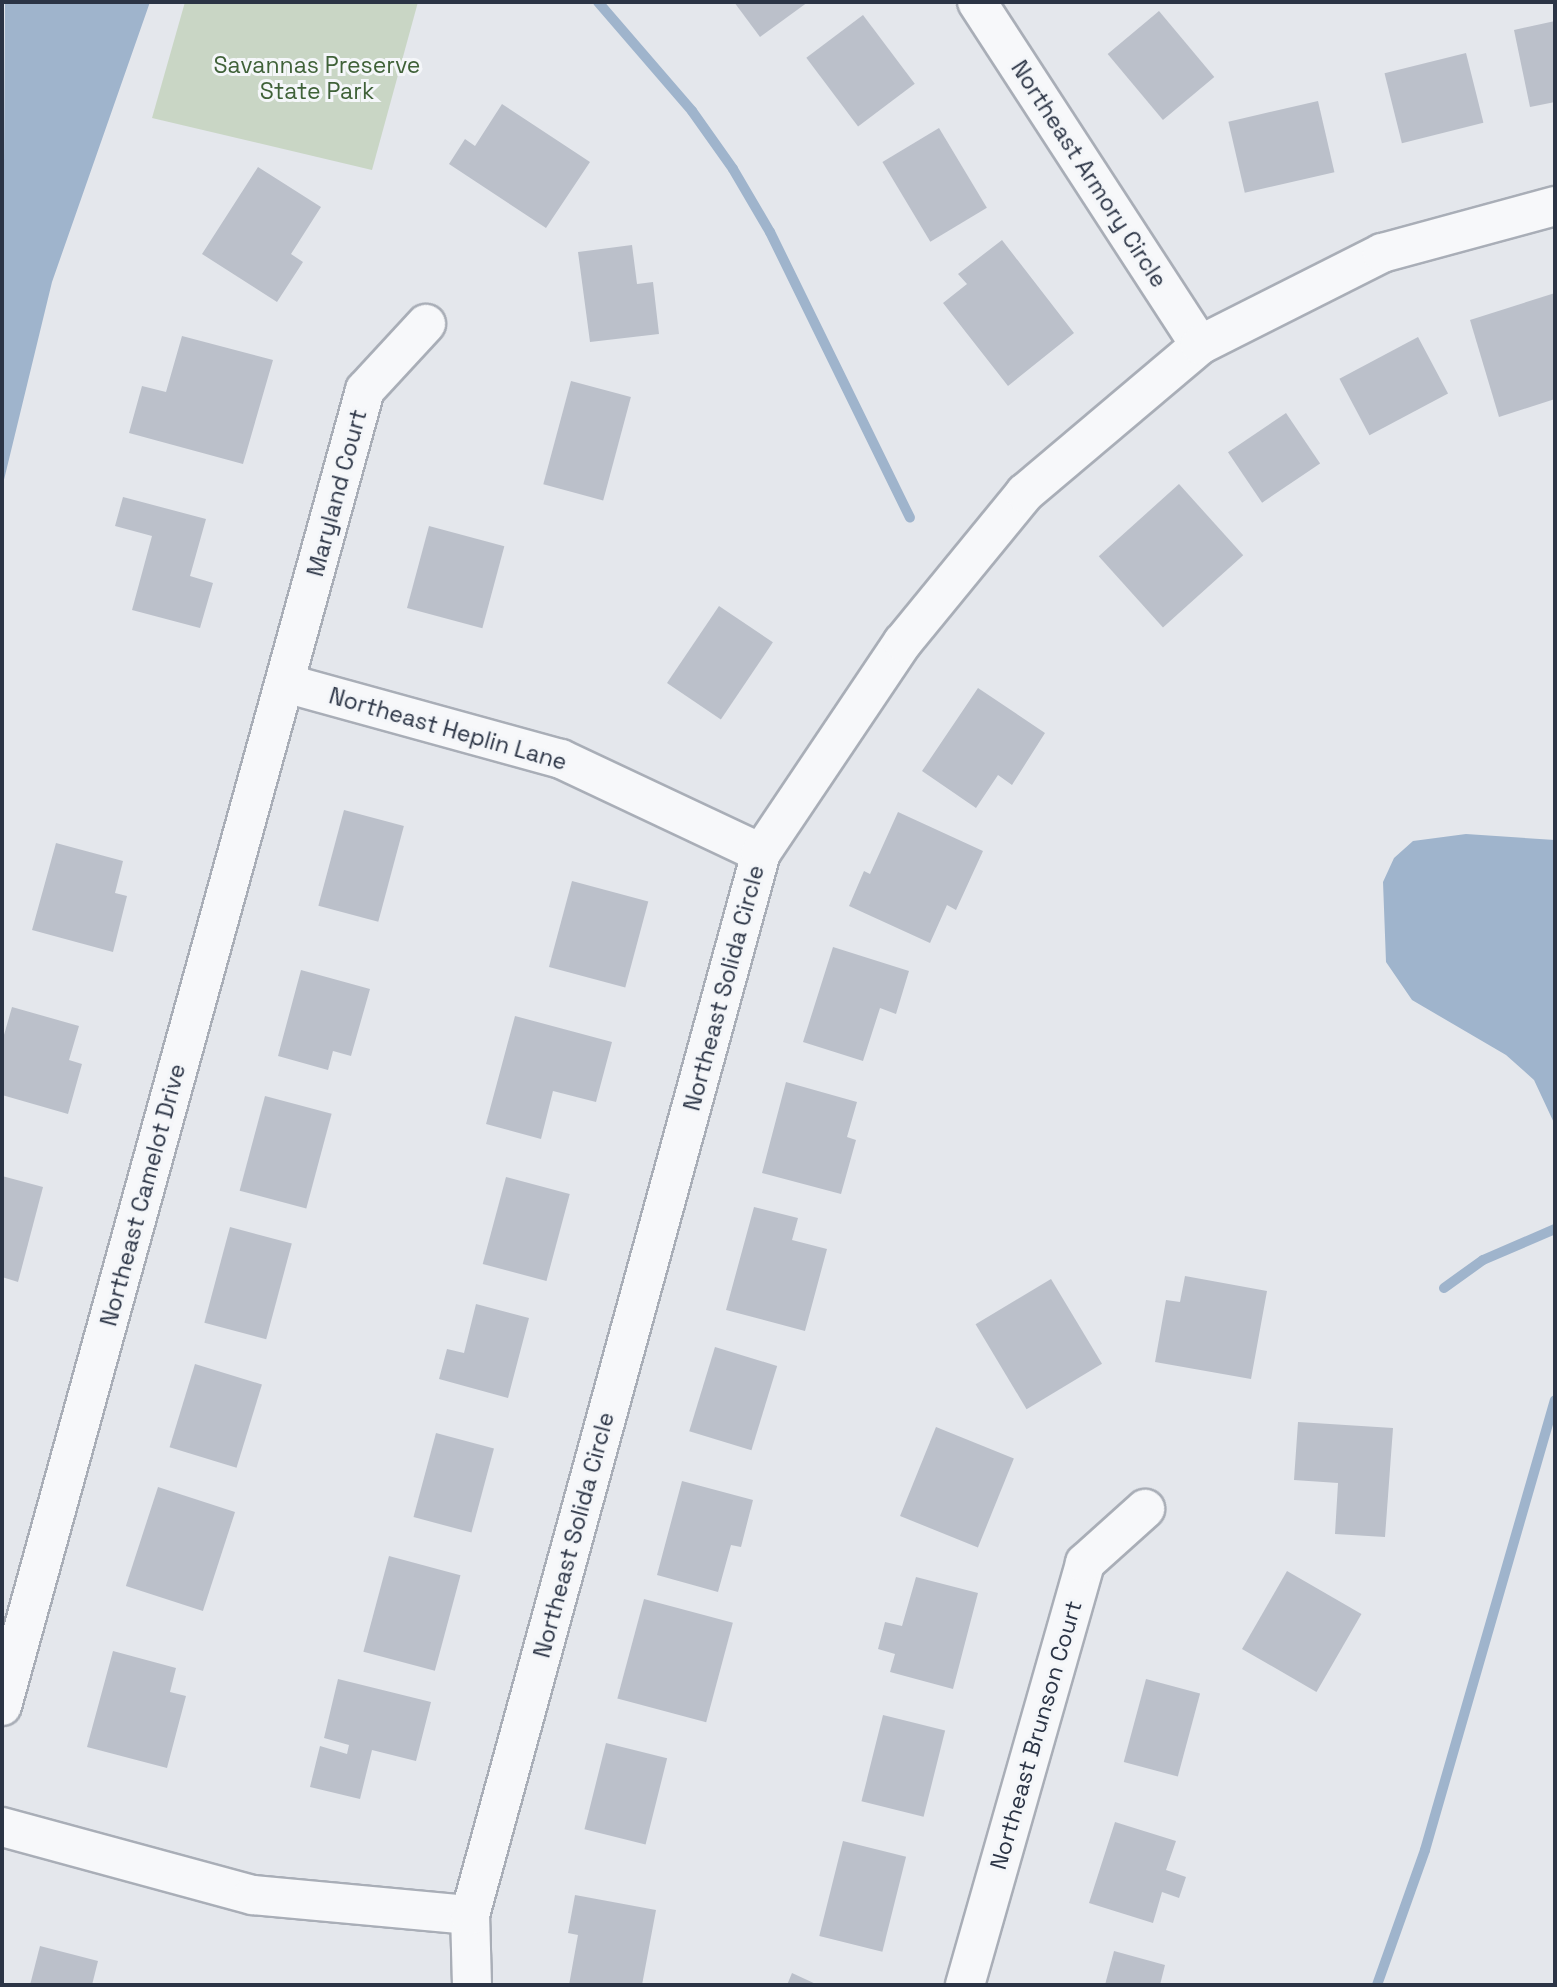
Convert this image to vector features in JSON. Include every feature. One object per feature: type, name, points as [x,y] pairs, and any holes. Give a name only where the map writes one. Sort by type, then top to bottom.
[{"type":"street","name":"Northeast Armory Circle","points":[[977,2],[1200,345]]},
{"type":"street","name":"Northeast Solida Circle","points":[[472,1985],[470,1916],[761,853],[903,642],[1025,493],[1200,345],[1382,253],[1555,206]]},
{"type":"street","name":"Maryland Court","points":[[285,683],[365,390],[426,324]]},
{"type":"street","name":"Northeast Heplin Lane","points":[[285,683],[561,758],[761,853]]},
{"type":"street","name":"Northeast Camelot Drive","points":[[2,1706],[285,683]]},
{"type":"street","name":"Northeast Brunson Court","points":[[965,1985],[1085,1563],[1146,1509]]},
{"type":"street","points":[[2,1828],[253,1895],[470,1916]]},
{"type":"green space","name":"Savannas Preserve State Park","points":[[185,2],[418,2],[372,170],[152,118]]},
{"type":"water","points":[[5,2],[150,2],[52,282],[2,488]]},
{"type":"water","points":[[1466,834],[1555,840],[1555,1125],[1534,1080],[1506,1055],[1412,1000],[1386,962],[1383,882],[1394,858],[1413,841]]},
{"type":"building","points":[[734,2],[808,2],[760,37]]},
{"type":"building","points":[[1159,11],[1214,77],[1163,120],[1108,54]]},
{"type":"building","points":[[863,15],[915,84],[858,126],[806,58]]},
{"type":"building","points":[[1555,21],[1555,102],[1530,107],[1514,30]]},
{"type":"building","points":[[1466,53],[1483,123],[1402,143],[1384,73]]},
{"type":"building","points":[[1318,101],[1334,172],[1245,193],[1228,122]]},
{"type":"building","points":[[502,104],[590,162],[546,228],[449,164],[465,139],[475,146]]},
{"type":"building","points":[[939,128],[987,208],[930,242],[882,162]]},
{"type":"building","points":[[258,167],[321,207],[291,254],[303,262],[277,302],[202,254]]},
{"type":"building","points":[[1002,240],[1074,333],[1008,386],[943,303],[967,284],[958,274]]},
{"type":"building","points":[[632,245],[637,284],[653,282],[659,334],[590,342],[578,252]]},
{"type":"building","points":[[1555,293],[1555,399],[1499,417],[1470,320]]},
{"type":"building","points":[[182,336],[273,360],[243,464],[129,433],[142,386],[166,392]]},
{"type":"building","points":[[1418,337],[1448,394],[1369,435],[1339,379]]},
{"type":"building","points":[[571,381],[631,397],[603,500],[543,484]]},
{"type":"building","points":[[1286,413],[1320,464],[1262,503],[1228,452]]},
{"type":"building","points":[[1179,484],[1243,555],[1163,628],[1099,556]]},
{"type":"building","points":[[123,497],[206,519],[190,576],[213,583],[200,628],[132,610],[152,536],[115,526]]},
{"type":"building","points":[[429,526],[504,546],[482,628],[407,608]]},
{"type":"building","points":[[719,606],[773,642],[721,719],[667,683]]},
{"type":"building","points":[[978,688],[1045,733],[1012,785],[998,775],[976,808],[922,771]]},
{"type":"building","points":[[344,810],[404,826],[378,922],[318,906]]},
{"type":"building","points":[[898,812],[983,851],[956,910],[947,905],[930,943],[849,906],[864,871],[870,874]]},
{"type":"building","points":[[56,843],[123,861],[115,893],[127,896],[113,952],[32,930]]},
{"type":"building","points":[[572,881],[648,901],[625,987],[549,967]]},
{"type":"building","points":[[833,947],[909,971],[896,1014],[880,1008],[863,1061],[803,1042]]},
{"type":"building","points":[[301,970],[370,989],[351,1056],[333,1051],[328,1070],[278,1056]]},
{"type":"building","points":[[12,1007],[79,1026],[69,1060],[82,1064],[68,1114],[2,1095],[2,1042]]},
{"type":"building","points":[[515,1016],[612,1042],[596,1102],[553,1091],[541,1139],[486,1124]]},
{"type":"building","points":[[786,1082],[857,1102],[847,1137],[856,1140],[841,1194],[762,1173]]},
{"type":"building","points":[[265,1096],[332,1114],[306,1209],[240,1191]]},
{"type":"building","points":[[2,1176],[43,1187],[18,1282],[2,1277]]},
{"type":"building","points":[[506,1177],[570,1194],[546,1281],[483,1264]]},
{"type":"building","points":[[754,1207],[798,1218],[792,1240],[827,1249],[805,1331],[726,1310]]},
{"type":"building","points":[[230,1227],[292,1244],[266,1339],[204,1323]]},
{"type":"building","points":[[1185,1276],[1267,1291],[1251,1379],[1155,1362],[1166,1300],[1180,1302]]},
{"type":"building","points":[[1051,1279],[1102,1364],[1027,1409],[976,1324]]},
{"type":"building","points":[[476,1304],[529,1318],[508,1398],[439,1379],[447,1349],[464,1353]]},
{"type":"building","points":[[715,1347],[777,1366],[751,1450],[689,1431]]},
{"type":"building","points":[[195,1364],[262,1384],[237,1468],[170,1447]]},
{"type":"building","points":[[1298,1422],[1393,1428],[1385,1537],[1335,1534],[1338,1483],[1294,1480]]},
{"type":"building","points":[[936,1427],[1014,1458],[978,1547],[900,1516]]},
{"type":"building","points":[[436,1433],[494,1449],[471,1533],[413,1517]]},
{"type":"building","points":[[682,1481],[753,1500],[741,1547],[731,1545],[718,1592],[657,1575]]},
{"type":"building","points":[[158,1487],[235,1512],[203,1611],[126,1586]]},
{"type":"building","points":[[389,1556],[460,1575],[435,1671],[363,1652]]},
{"type":"building","points":[[1287,1571],[1361,1614],[1316,1692],[1242,1649]]},
{"type":"building","points":[[916,1577],[978,1593],[953,1689],[890,1672],[895,1654],[878,1649],[885,1622],[902,1626]]},
{"type":"building","points":[[644,1599],[733,1623],[706,1722],[617,1698]]},
{"type":"building","points":[[113,1651],[176,1668],[170,1692],[186,1696],[167,1768],[87,1747]]},
{"type":"building","points":[[338,1679],[431,1702],[416,1761],[372,1750],[360,1799],[310,1787],[320,1746],[347,1754],[349,1745],[324,1738]]},
{"type":"building","points":[[1146,1679],[1200,1693],[1178,1777],[1124,1762]]},
{"type":"building","points":[[883,1715],[945,1730],[924,1817],[861,1801]]},
{"type":"building","points":[[606,1743],[667,1758],[646,1845],[584,1829]]},
{"type":"building","points":[[1115,1822],[1176,1841],[1166,1870],[1186,1877],[1179,1898],[1162,1892],[1153,1923],[1089,1903]]},
{"type":"building","points":[[843,1841],[906,1857],[882,1952],[819,1936]]},
{"type":"building","points":[[575,1895],[656,1910],[642,1985],[569,1985],[578,1935],[568,1933]]},
{"type":"building","points":[[40,1946],[98,1961],[92,1985],[30,1985]]},
{"type":"building","points":[[1114,1951],[1165,1965],[1160,1985],[1105,1985]]},
{"type":"building","points":[[792,1973],[818,1985],[787,1985]]},
{"type":"waterway","points":[[598,2],[692,111],[733,169],[770,232],[910,518]]},
{"type":"waterway","points":[[1444,1288],[1483,1260],[1555,1229]]},
{"type":"waterway","points":[[1377,1985],[1425,1850],[1555,1400]]}]
